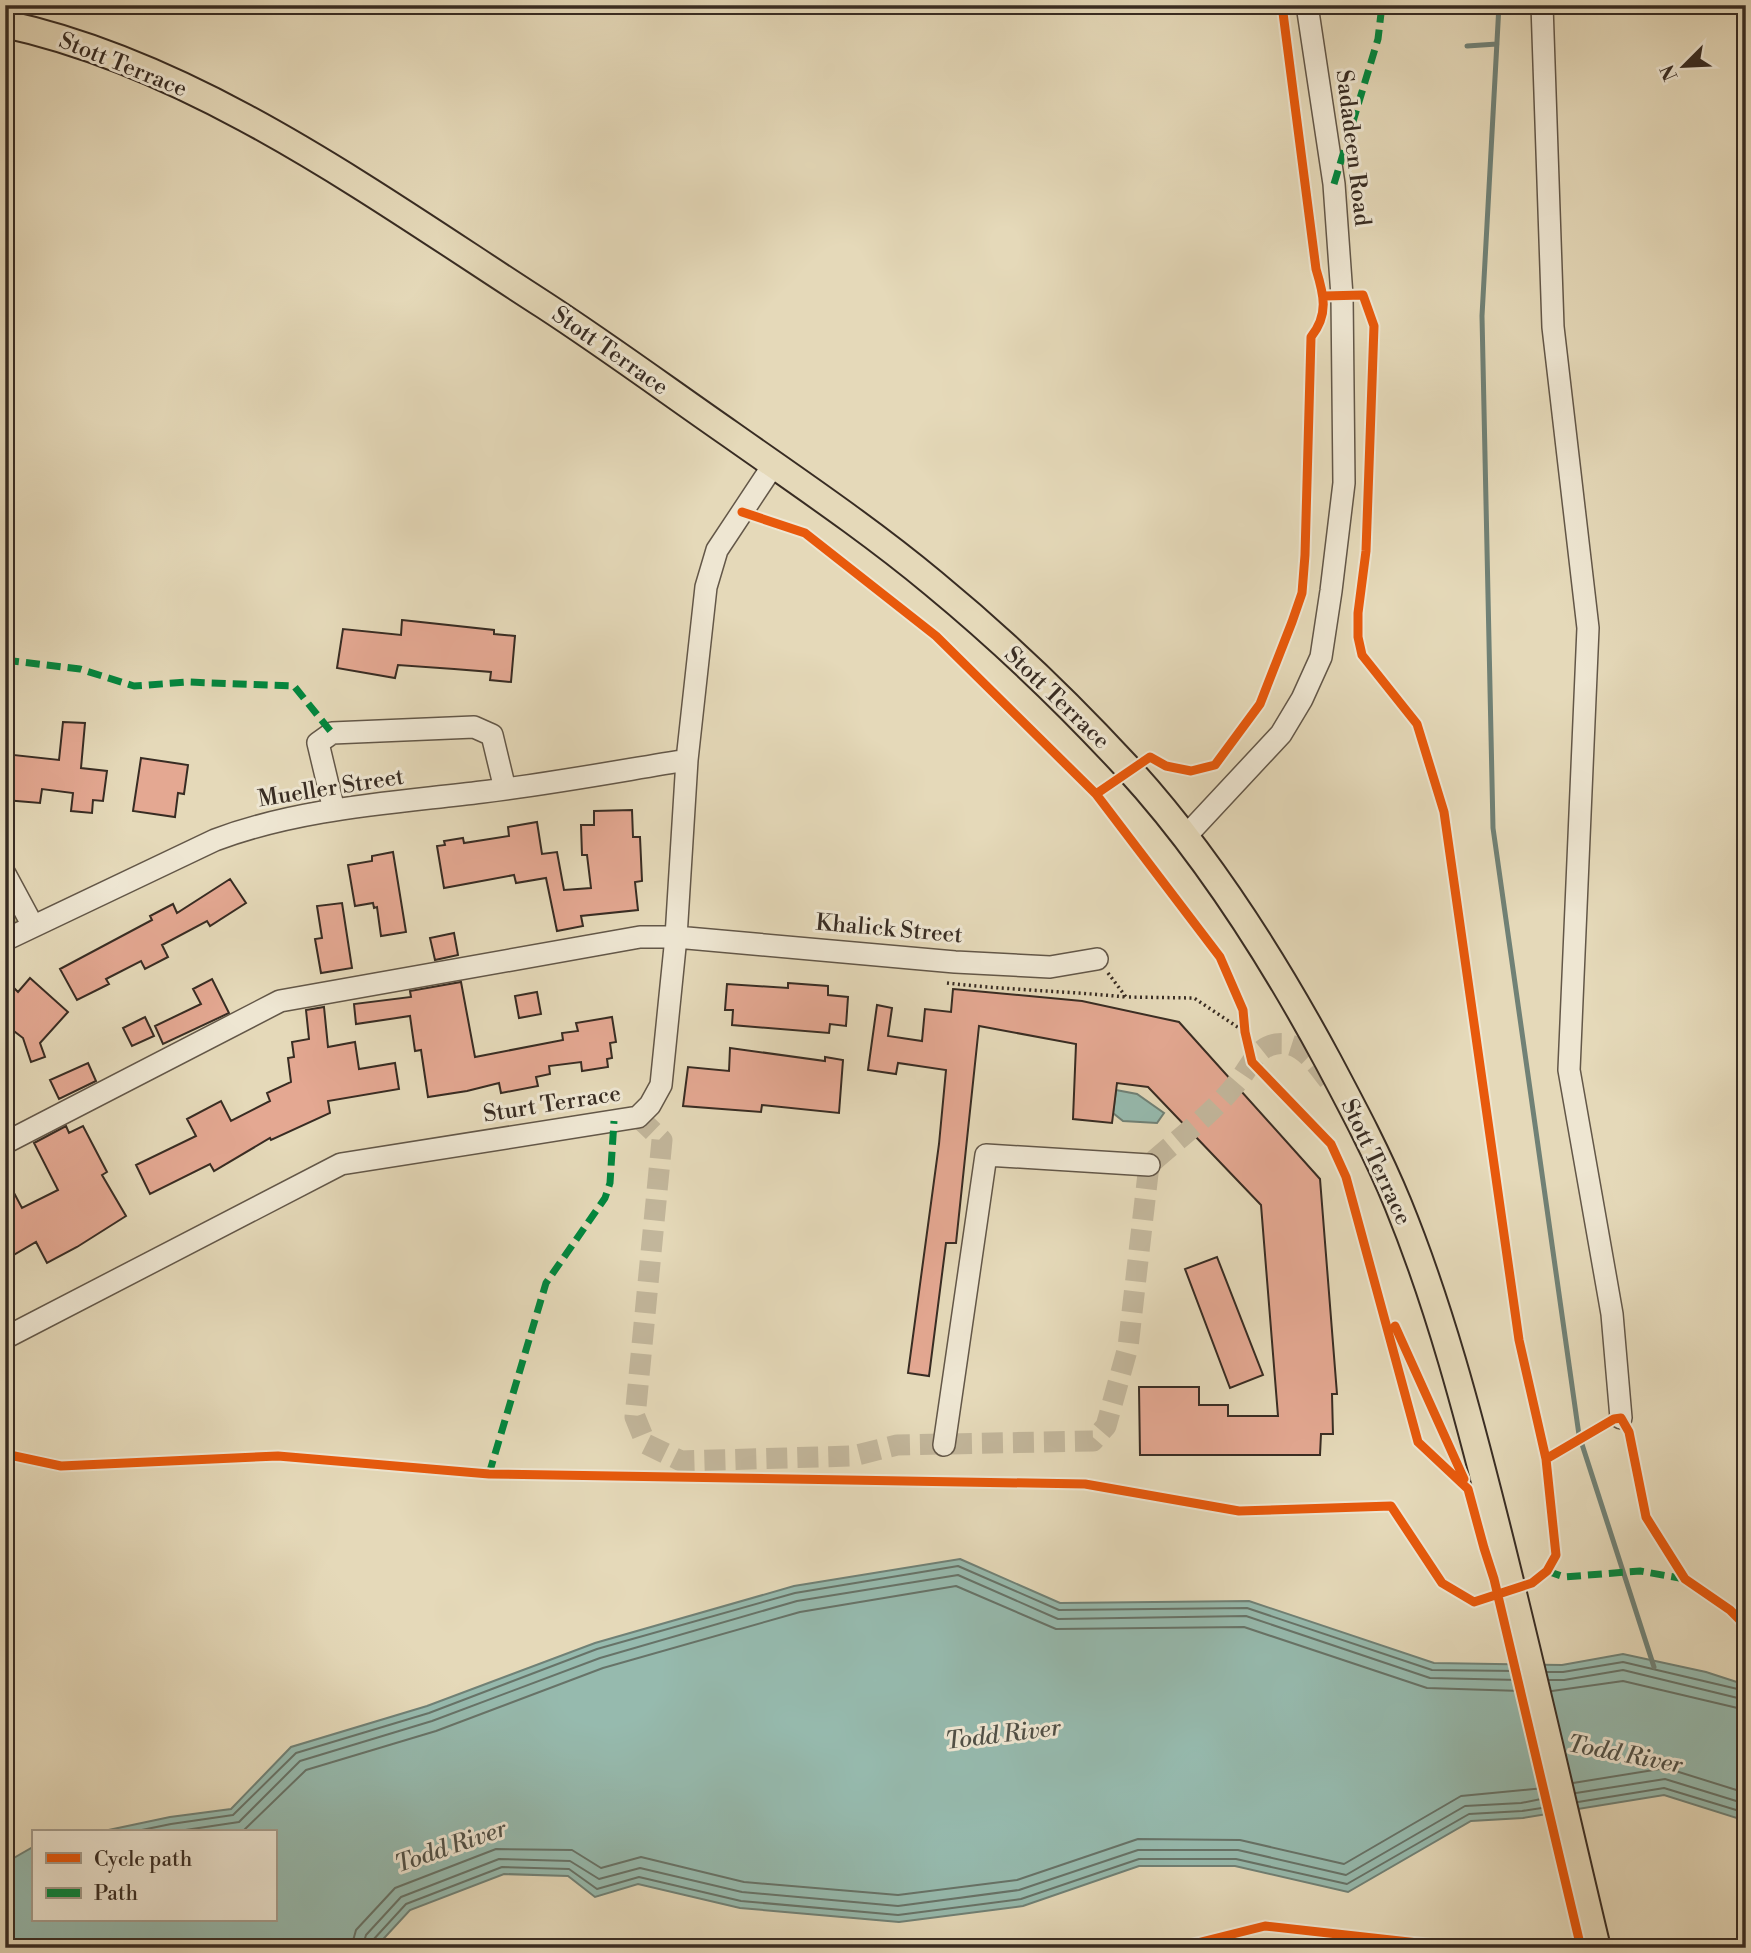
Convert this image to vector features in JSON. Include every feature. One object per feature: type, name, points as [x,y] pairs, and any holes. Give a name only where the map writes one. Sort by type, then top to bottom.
[{"type":"main road","name":"Stott Terrace","points":[[5,24],[37,31],[130,63],[262,128],[337,172],[581,329],[774,464],[934,584],[1069,706],[1130,770],[1185,836],[1290,990],[1356,1114],[1397,1203],[1421,1265],[1462,1391],[1510,1577],[1597,1948]]},
{"type":"street","name":"Sadadeen Road","points":[[1185,836],[1281,734],[1321,657],[1331,591],[1344,483],[1341,287],[1334,184],[1307,5]]},
{"type":"street","points":[[1542,5],[1553,327],[1588,628],[1569,1070],[1612,1314],[1621,1418]]},
{"type":"street","name":"Sturt Terrace","points":[[5,1338],[341,1164],[638,1117],[650,1105],[661,1084],[676,937],[687,761],[706,587],[717,550],[774,464]]},
{"type":"street","points":[[334,810],[318,743],[332,733],[474,727],[492,735],[505,789]]},
{"type":"street","name":"Mueller Street","points":[[5,940],[215,840],[243,830],[334,810],[505,789],[687,761]]},
{"type":"street","points":[[5,874],[33,926]]},
{"type":"street","name":"Khalick Street","points":[[5,1143],[280,1000],[639,937],[676,937],[955,962],[1050,967],[1097,958]]},
{"type":"street","points":[[944,1445],[986,1155],[1149,1165]]},
{"type":"path","points":[[1097,958],[1126,996],[1194,998],[1246,1037]]},
{"type":"path","points":[[1244,1021],[1246,1037]]},
{"type":"path","points":[[1203,1940],[1228,1934]]},
{"type":"path","points":[[1216,1937],[1218,1948]]},
{"type":"shaded area","points":[[5,874],[33,926],[5,940]]},
{"type":"water","points":[[1116,1090],[1137,1094],[1164,1113],[1157,1123],[1123,1121],[1113,1113]]},
{"type":"water","name":"Todd River","points":[[960,1559],[1060,1603],[1249,1601],[1434,1663],[1562,1665],[1623,1654],[1706,1672],[1746,1685],[1746,1821],[1664,1795],[1523,1818],[1471,1821],[1348,1892],[1235,1866],[1139,1866],[1023,1906],[899,1922],[740,1908],[638,1884],[595,1897],[568,1876],[504,1874],[410,1910],[375,1948],[5,1948],[5,1863],[32,1848],[32,1922],[276,1922],[276,1830],[108,1830],[170,1817],[231,1809],[291,1747],[427,1706],[595,1643],[794,1586]]},
{"type":"building","points":[[402,620],[494,630],[494,634],[515,636],[511,682],[490,680],[491,672],[454,669],[398,665],[395,678],[337,668],[343,629],[401,635]]},
{"type":"building","points":[[63,722],[85,723],[81,768],[107,771],[103,801],[93,800],[92,813],[71,811],[73,793],[42,789],[40,803],[5,800],[5,754],[59,760]]},
{"type":"building","points":[[141,758],[188,765],[184,794],[178,793],[175,817],[133,811]]},
{"type":"building","points":[[632,810],[633,837],[640,837],[642,881],[635,882],[638,910],[581,916],[583,926],[557,931],[546,878],[516,883],[514,875],[444,888],[437,846],[445,845],[444,841],[463,838],[464,843],[509,836],[508,827],[537,822],[542,854],[557,852],[564,890],[591,888],[587,855],[582,855],[581,825],[594,825],[594,811]]},
{"type":"building","points":[[393,852],[406,932],[381,936],[377,907],[374,908],[373,903],[355,906],[348,865],[372,861],[372,856]]},
{"type":"building","points":[[230,879],[246,903],[210,926],[207,921],[162,945],[168,957],[145,969],[141,961],[106,979],[109,984],[77,1000],[60,969],[152,920],[150,916],[173,904],[177,913]]},
{"type":"building","points":[[342,903],[352,968],[321,973],[315,939],[322,938],[317,906]]},
{"type":"building","points":[[454,933],[458,955],[435,960],[430,938]]},
{"type":"building","points":[[30,978],[68,1012],[40,1043],[45,1057],[31,1062],[23,1038],[10,1028],[5,1018],[5,994],[12,986],[18,992]]},
{"type":"building","points":[[212,979],[229,1013],[163,1044],[155,1026],[201,1004],[193,989]]},
{"type":"building","points":[[461,982],[475,1057],[563,1040],[562,1033],[578,1031],[576,1023],[612,1017],[616,1042],[610,1043],[612,1058],[607,1059],[608,1067],[582,1071],[581,1062],[549,1066],[550,1074],[536,1077],[538,1086],[501,1093],[499,1083],[428,1097],[421,1050],[415,1051],[410,1016],[356,1024],[354,1004],[411,997],[410,991]]},
{"type":"building","points":[[788,983],[828,986],[828,995],[848,997],[846,1026],[830,1024],[829,1033],[732,1025],[733,1010],[725,1010],[727,984],[788,988]]},
{"type":"building","points":[[953,989],[1082,1001],[1179,1022],[1320,1179],[1337,1394],[1332,1394],[1333,1434],[1321,1434],[1320,1455],[1140,1455],[1139,1387],[1199,1387],[1199,1405],[1228,1405],[1228,1416],[1278,1416],[1261,1205],[1148,1087],[1117,1083],[1112,1123],[1073,1119],[1076,1044],[979,1026],[956,1243],[946,1243],[929,1376],[908,1373],[939,1144],[946,1070],[898,1063],[896,1074],[868,1070],[877,1005],[892,1008],[888,1036],[922,1041],[925,1009],[951,1012]]},
{"type":"building","points":[[537,992],[541,1014],[519,1018],[515,996]]},
{"type":"building","points":[[324,1007],[328,1047],[355,1042],[359,1069],[395,1063],[399,1089],[328,1101],[330,1113],[271,1140],[270,1138],[214,1171],[210,1164],[150,1194],[136,1165],[196,1136],[187,1119],[221,1101],[231,1121],[270,1101],[267,1093],[291,1082],[288,1058],[294,1057],[292,1042],[309,1039],[306,1010]]},
{"type":"building","points":[[145,1017],[154,1036],[132,1046],[123,1028]]},
{"type":"building","points":[[730,1048],[825,1061],[825,1057],[843,1060],[839,1113],[762,1105],[761,1112],[683,1106],[688,1067],[729,1071]]},
{"type":"building","points":[[88,1063],[96,1081],[59,1099],[50,1080]]},
{"type":"building","points":[[66,1126],[69,1133],[83,1126],[107,1172],[102,1175],[126,1216],[47,1263],[36,1242],[5,1260],[5,1176],[22,1208],[58,1190],[34,1143]]},
{"type":"building","points":[[1217,1257],[1263,1375],[1230,1388],[1185,1269]]},
{"type":"waterway","points":[[1499,5],[1482,316],[1493,828],[1579,1435],[1654,1667]]},
{"type":"waterway","points":[[1467,46],[1497,44]]},
{"type":"tunnel","points":[[638,1117],[662,1140],[635,1417],[646,1444],[681,1461],[853,1456],[897,1445],[1093,1441],[1106,1426],[1128,1347],[1149,1165],[1216,1106],[1258,1054],[1269,1046],[1285,1044],[1301,1050],[1314,1061],[1330,1082]]},
{"type":"marked path","points":[[1334,184],[1378,39],[1382,5]]},
{"type":"marked path","points":[[5,660],[80,669],[134,686],[188,682],[294,686],[332,733]]},
{"type":"marked path","points":[[489,1474],[546,1283],[605,1198],[610,1183],[614,1121]]},
{"type":"marked path","points":[[1547,1571],[1564,1577],[1640,1571],[1685,1579]]},
{"type":"cycle path","points":[[1096,794],[1150,757],[1166,766],[1191,771],[1215,765],[1260,704],[1302,593],[1311,337],[1317,329],[1323,304],[1316,269],[1282,5]]},
{"type":"cycle path","points":[[1324,296],[1363,295],[1374,326],[1366,551],[1358,613],[1358,637],[1362,655],[1417,724],[1444,812],[1519,1340],[1546,1459]]},
{"type":"cycle path","points":[[742,512],[805,533],[936,636],[1096,794],[1220,957],[1243,1010],[1252,1062],[1331,1144],[1346,1177],[1418,1442],[1468,1489],[1494,1579],[1581,1948]]},
{"type":"cycle path","points":[[1395,1326],[1464,1479]]},
{"type":"cycle path","points":[[5,1454],[61,1466],[278,1456],[489,1474],[1085,1484],[1239,1511],[1391,1506],[1442,1583],[1474,1602],[1532,1583],[1547,1571],[1556,1555],[1546,1459],[1614,1419],[1621,1418],[1629,1432],[1646,1517],[1685,1579],[1730,1610],[1746,1626]]},
{"type":"cycle path","points":[[1177,1948],[1265,1926],[1463,1948]]}]
